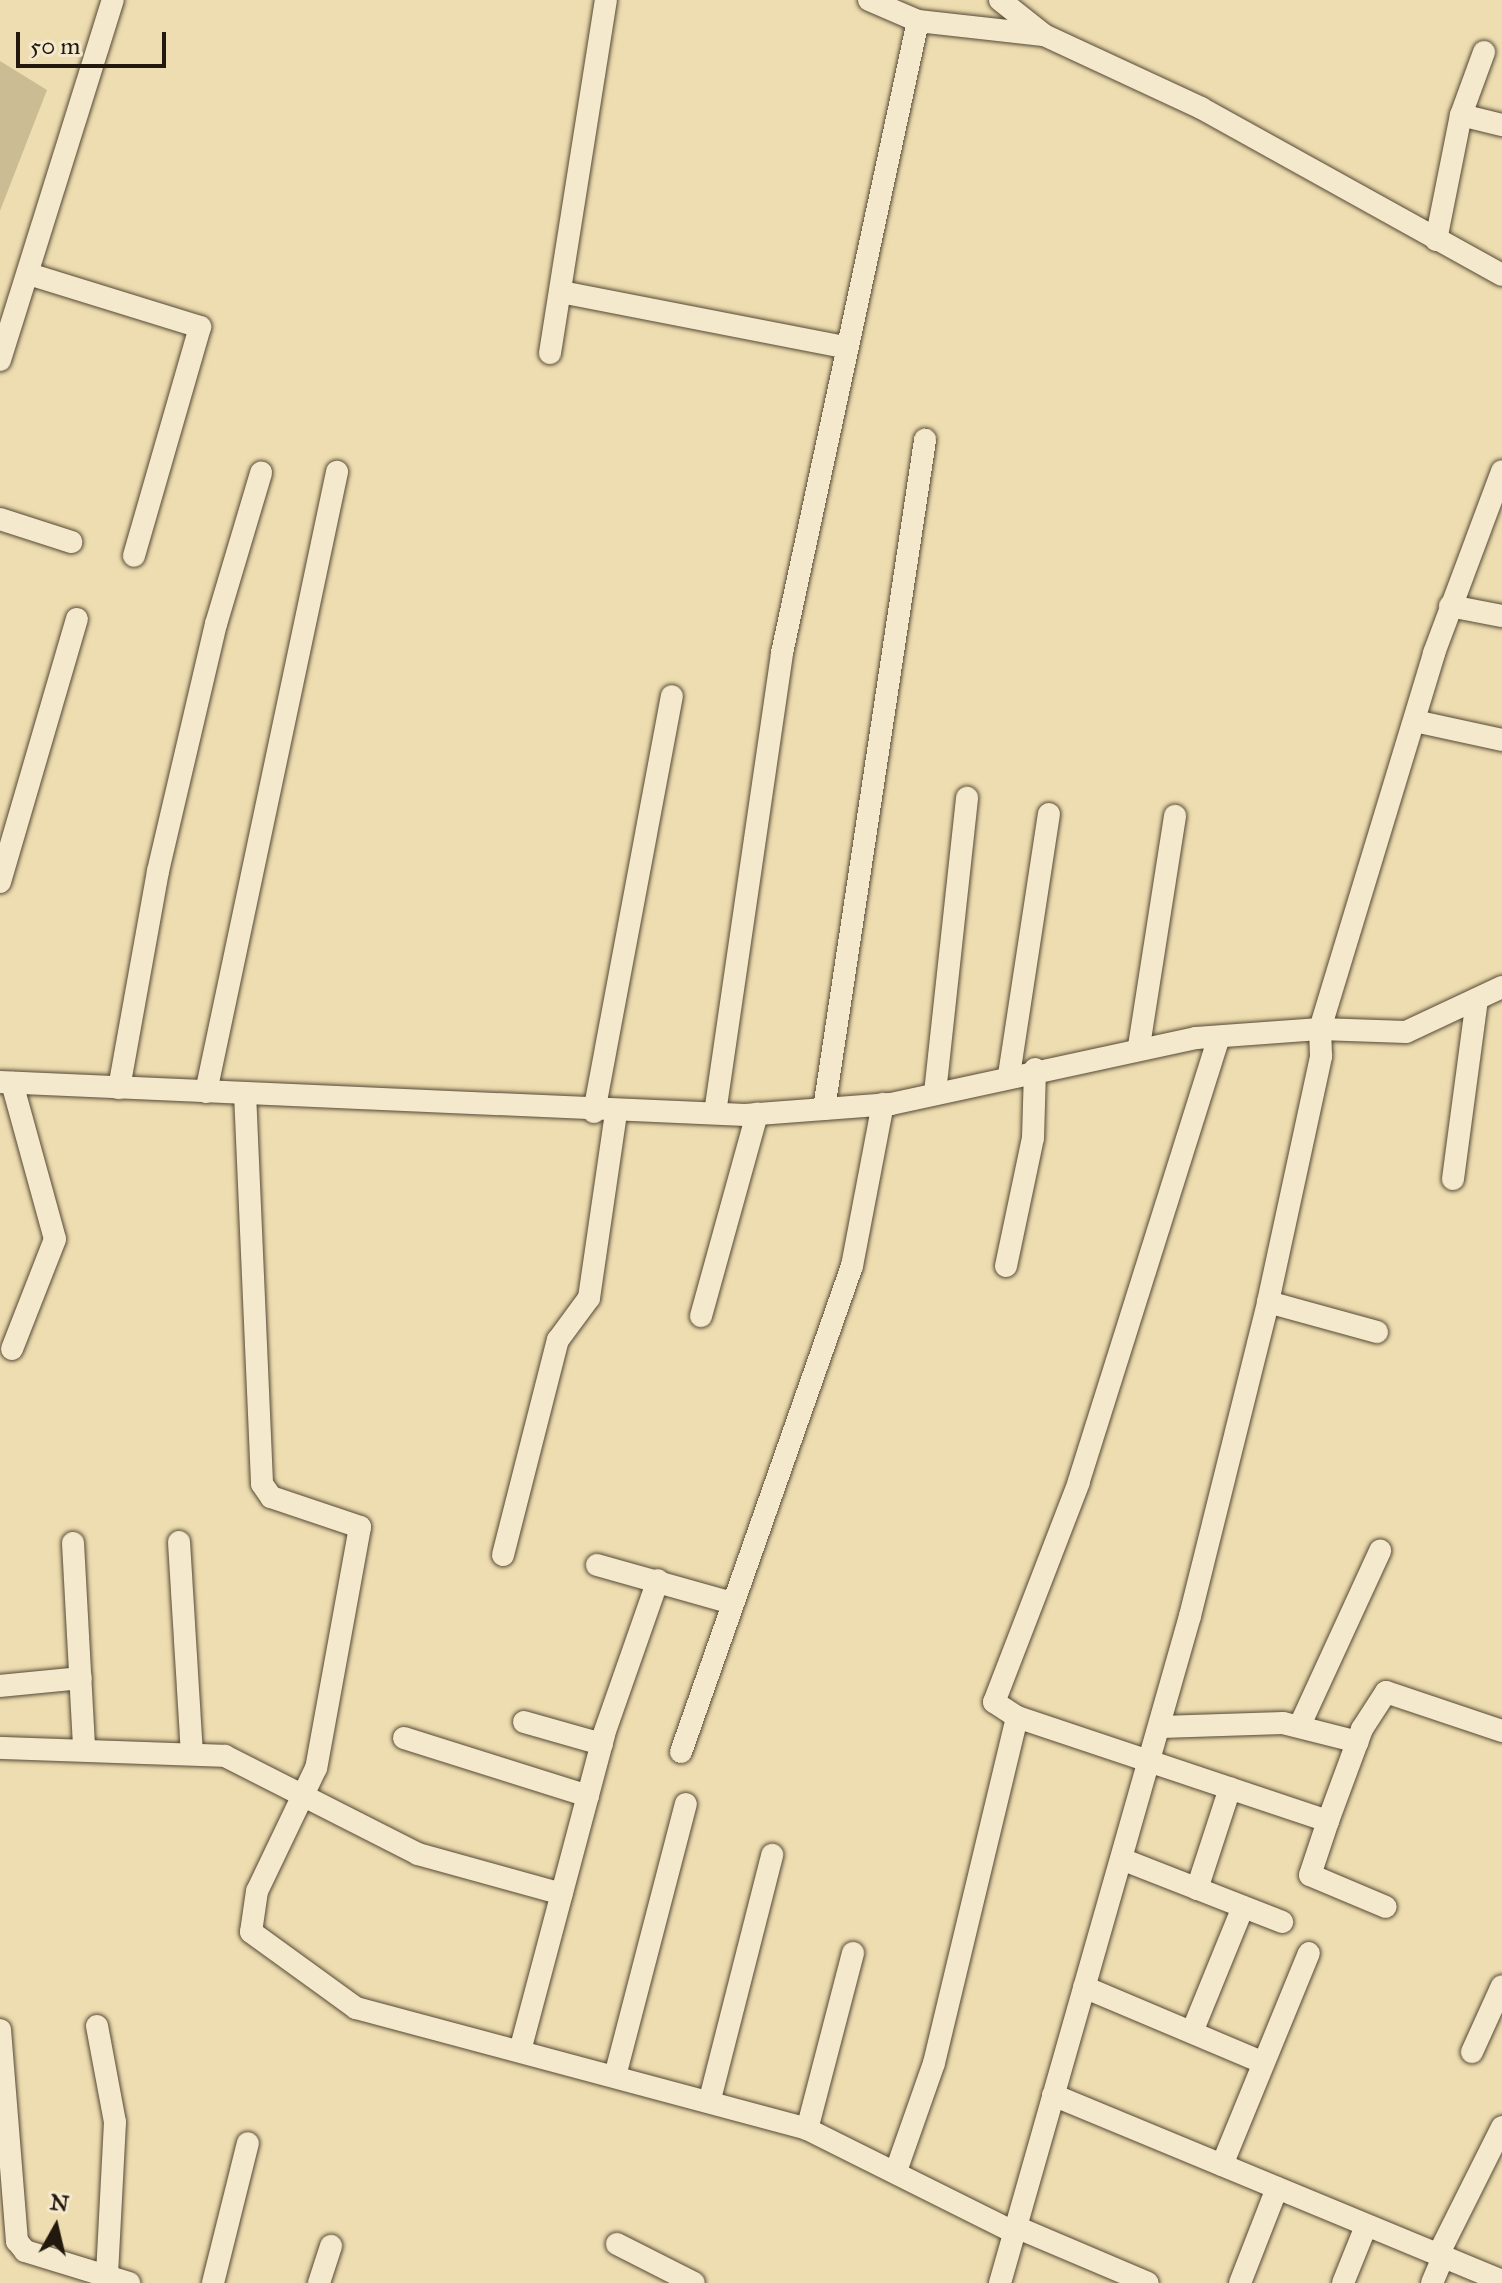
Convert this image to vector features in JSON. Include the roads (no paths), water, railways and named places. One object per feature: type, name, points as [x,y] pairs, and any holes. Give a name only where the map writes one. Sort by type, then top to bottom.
[{"type":"street","points":[[0,360],[32,275],[113,0]]},
{"type":"street","points":[[550,353],[606,0]]},
{"type":"street","points":[[869,0],[918,21],[1044,35]]},
{"type":"street","points":[[1000,0],[1044,35],[1201,108],[1502,275]]},
{"type":"street","points":[[715,1113],[782,653],[843,347],[868,237],[885,196],[918,21]]},
{"type":"street","points":[[1436,240],[1461,115],[1484,52]]},
{"type":"street","points":[[1461,115],[1502,125]]},
{"type":"street","points":[[32,275],[200,327],[134,556]]},
{"type":"street","points":[[561,292],[843,347]]},
{"type":"street","points":[[824,1109],[925,440]]},
{"type":"street","points":[[1000,2283],[1084,1987],[1153,1762],[1268,1302],[1321,1056],[1320,1029],[1450,606],[1502,471]]},
{"type":"street","points":[[206,1092],[337,472]]},
{"type":"street","points":[[119,1088],[158,871],[216,624],[261,473]]},
{"type":"street","points":[[0,519],[71,542]]},
{"type":"street","points":[[1450,606],[1502,616]]},
{"type":"street","points":[[0,882],[77,619]]},
{"type":"street","points":[[503,1555],[558,1340],[589,1298],[605,1112],[672,696]]},
{"type":"street","points":[[1415,721],[1502,740]]},
{"type":"street","points":[[935,1093],[967,798]]},
{"type":"street","points":[[1009,1075],[1049,814]]},
{"type":"street","points":[[1139,1046],[1175,816]]},
{"type":"street","points":[[12,1349],[55,1239],[6,1083],[605,1112],[757,1114],[883,1104],[1139,1046],[1320,1029],[1406,1032],[1502,987]]},
{"type":"street","points":[[1453,1179],[1477,1000]]},
{"type":"street","points":[[1218,1040],[1079,1482],[994,1702],[1017,1717],[1328,1821]]},
{"type":"street","points":[[1006,1266],[1033,1138],[1035,1069]]},
{"type":"street","points":[[245,1093],[262,1484],[271,1497],[360,1527],[316,1768],[257,1891],[251,1932],[356,2008],[521,2047],[807,2129],[1015,2230],[1148,2283]]},
{"type":"street","points":[[681,1752],[852,1266],[883,1104]]},
{"type":"street","points":[[701,1316],[757,1114]]},
{"type":"street","points":[[1268,1302],[1377,1332]]},
{"type":"street","points":[[179,1542],[192,1754]]},
{"type":"street","points":[[73,1543],[84,1747]]},
{"type":"street","points":[[1300,1725],[1380,1551]]},
{"type":"street","points":[[597,1565],[732,1603]]},
{"type":"street","points":[[521,2047],[602,1744],[658,1580]]},
{"type":"street","points":[[0,1686],[81,1678]]},
{"type":"street","points":[[1386,1907],[1310,1875],[1358,1742],[1386,1692],[1502,1731]]},
{"type":"street","points":[[896,2171],[934,2063],[1017,1717]]},
{"type":"street","points":[[524,1722],[602,1744]]},
{"type":"street","points":[[1161,1727],[1300,1725],[1358,1742]]},
{"type":"street","points":[[404,1738],[588,1796]]},
{"type":"street","points":[[0,1748],[84,1747],[225,1756],[418,1854],[562,1894]]},
{"type":"street","points":[[1197,1889],[1230,1788]]},
{"type":"street","points":[[615,2076],[686,1804]]},
{"type":"street","points":[[710,2099],[772,1855]]},
{"type":"street","points":[[1124,1860],[1282,1922]]},
{"type":"street","points":[[1192,2032],[1243,1907]]},
{"type":"street","points":[[807,2129],[853,1953]]},
{"type":"street","points":[[1222,2165],[1309,1953]]},
{"type":"street","points":[[1472,2052],[1502,1986]]},
{"type":"street","points":[[1084,1987],[1264,2063]]},
{"type":"street","points":[[97,2026],[115,2122],[107,2273]]},
{"type":"street","points":[[0,2030],[17,2241],[25,2251],[107,2273],[129,2283]]},
{"type":"street","points":[[1053,2095],[1502,2281]]},
{"type":"street","points":[[1432,2283],[1441,2256],[1502,2127]]},
{"type":"street","points":[[213,2283],[248,2143]]},
{"type":"street","points":[[1240,2283],[1277,2188]]},
{"type":"street","points":[[1343,2283],[1366,2226]]},
{"type":"street","points":[[617,2244],[666,2276],[694,2283]]},
{"type":"street","points":[[319,2283],[331,2246]]}]
